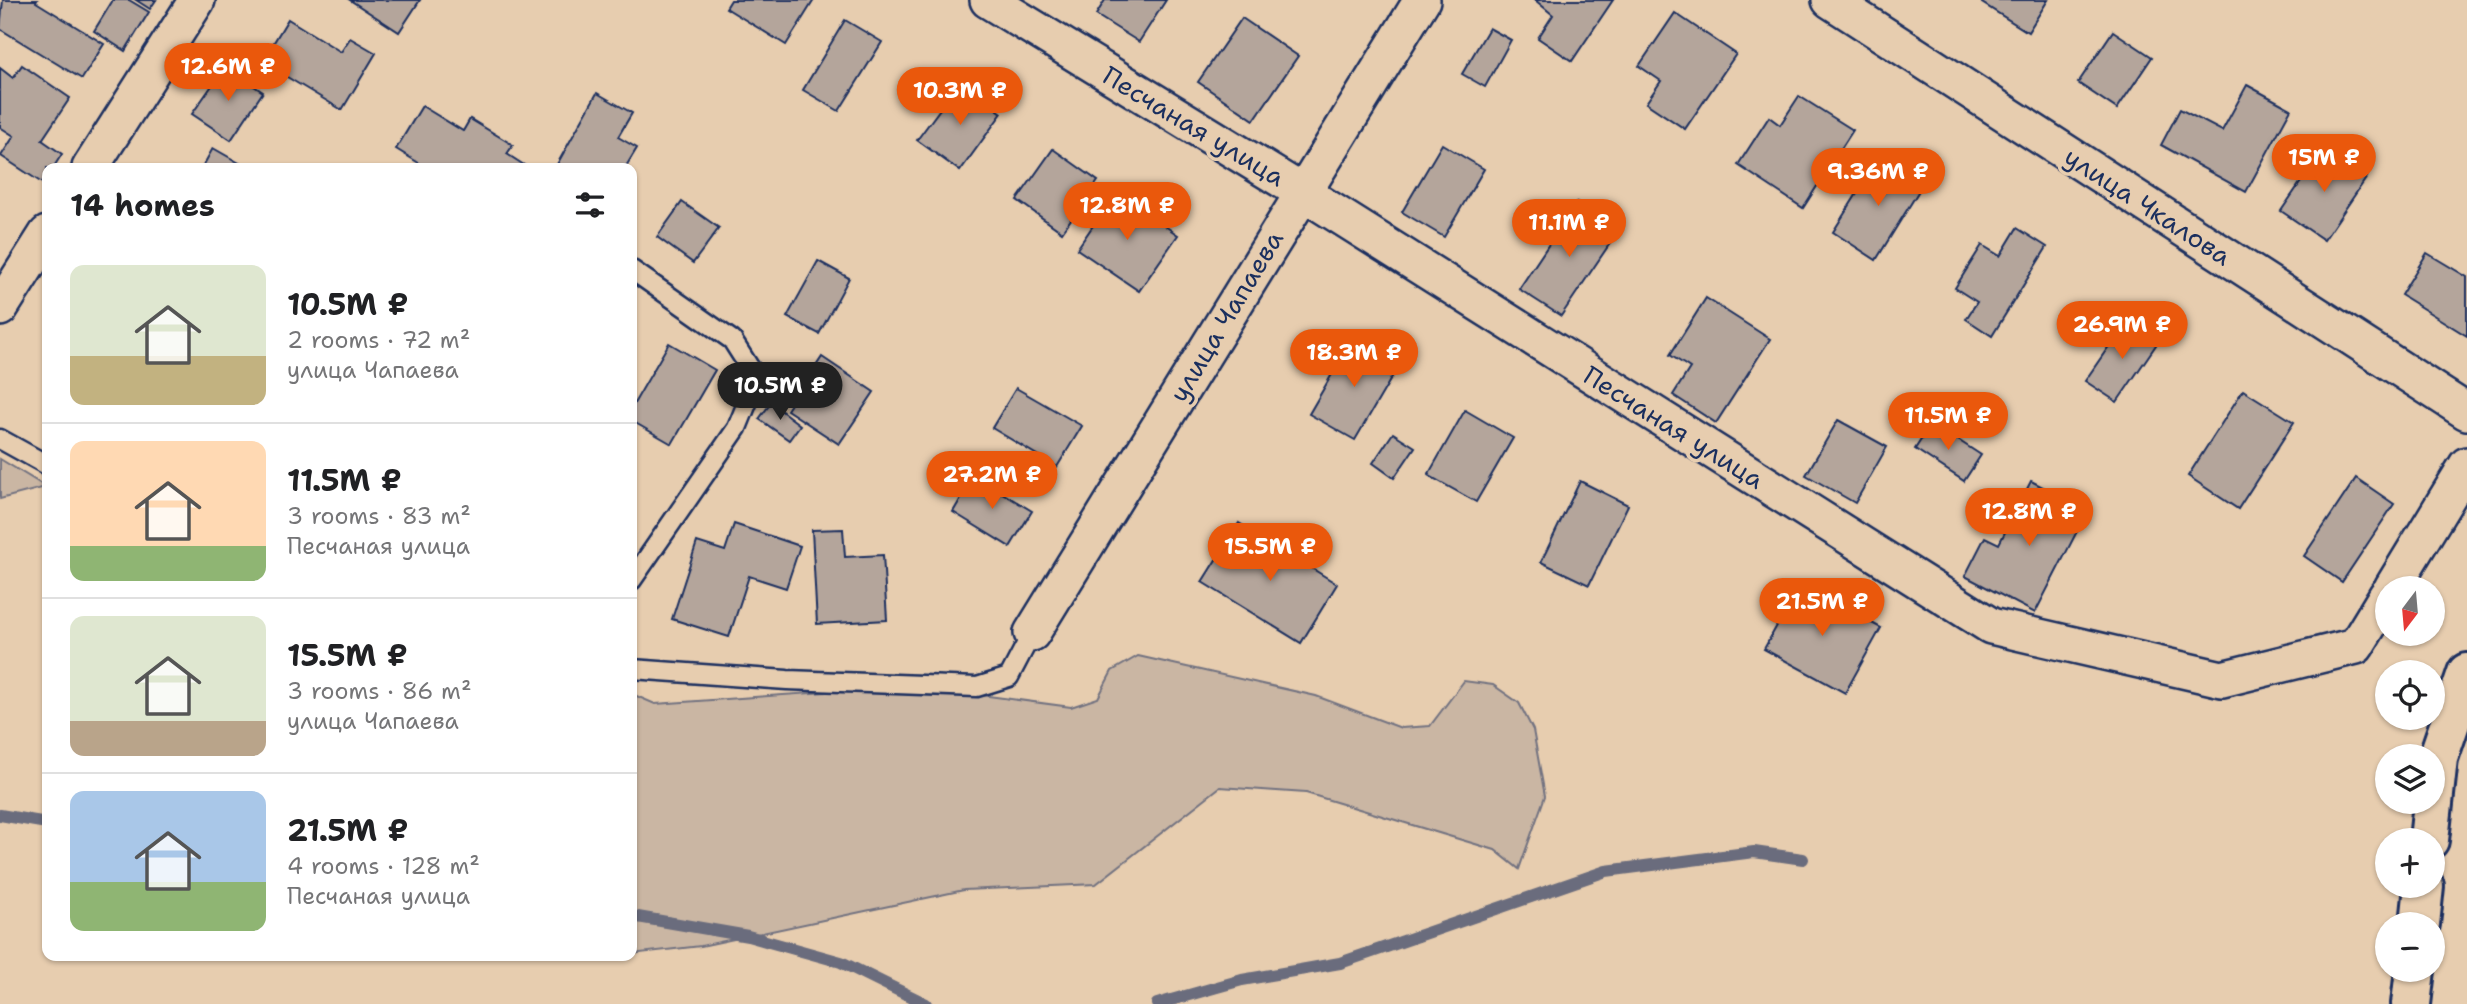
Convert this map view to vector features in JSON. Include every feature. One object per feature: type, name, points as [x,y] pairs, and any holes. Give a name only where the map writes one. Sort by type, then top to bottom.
[{"type":"street","points":[[93,163],[197,0]]},
{"type":"street","name":"Песчаная улица","points":[[988,0],[1302,192],[1991,626],[2222,679],[2356,646],[2375,615]]},
{"type":"street","name":"улица Чапаева","points":[[1032,634],[1422,0]]},
{"type":"street","name":"улица Чкалова","points":[[1830,0],[2467,412]]},
{"type":"street","points":[[0,308],[42,242]]},
{"type":"street","points":[[2399,576],[2467,465]]},
{"type":"street","points":[[2430,828],[2438,758],[2467,673]]},
{"type":"street","points":[[2411,1004],[2414,982]]},
{"type":"lane","points":[[637,274],[732,340],[753,373],[752,391],[737,428],[637,573]]},
{"type":"lane","points":[[0,439],[42,462]]},
{"type":"lane","points":[[637,670],[787,680],[977,687],[1009,677],[1032,634]]},
{"type":"shaded area","points":[[0,459],[42,485],[42,488],[0,499]]},
{"type":"shaded area","points":[[1138,656],[1316,696],[1401,728],[1430,726],[1464,681],[1493,685],[1519,703],[1533,730],[1545,796],[1519,869],[1495,850],[1306,793],[1220,787],[1096,884],[964,890],[701,946],[637,953],[637,696],[655,704],[913,686],[1071,707],[1098,698],[1112,671]]},
{"type":"building","points":[[3,0],[37,0],[36,2],[104,44],[82,79],[0,29]]},
{"type":"building","points":[[113,0],[129,0],[149,12],[125,51],[94,31]]},
{"type":"building","points":[[136,0],[156,0],[150,9]]},
{"type":"building","points":[[350,0],[420,0],[399,32]]},
{"type":"building","points":[[731,0],[814,0],[786,45],[726,8]]},
{"type":"building","points":[[1105,0],[1166,0],[1139,42],[1096,15]]},
{"type":"building","points":[[1535,0],[1613,0],[1572,61],[1538,38],[1553,15]]},
{"type":"building","points":[[1983,0],[2048,0],[2028,32],[1982,3]]},
{"type":"building","points":[[1675,13],[1736,54],[1685,129],[1646,103],[1661,81],[1639,66]]},
{"type":"building","points":[[1242,18],[1298,56],[1254,120],[1198,82]]},
{"type":"building","points":[[288,19],[341,52],[350,38],[376,53],[342,110],[262,62]]},
{"type":"building","points":[[845,20],[882,42],[839,111],[803,90]]},
{"type":"building","points":[[1489,28],[1511,40],[1485,87],[1462,74]]},
{"type":"building","points":[[2113,31],[2152,57],[2117,109],[2078,83]]},
{"type":"building","points":[[22,65],[70,98],[42,140],[62,154],[56,163],[42,163],[42,183],[1,156],[14,136],[0,127],[0,68],[13,78]]},
{"type":"building","points":[[225,67],[263,92],[231,140],[192,114]]},
{"type":"building","points":[[960,82],[1002,113],[960,171],[917,140]]},
{"type":"building","points":[[2247,85],[2291,109],[2246,192],[2161,145],[2180,109],[2222,131]]},
{"type":"building","points":[[597,93],[632,113],[618,137],[637,148],[628,163],[558,163]]},
{"type":"building","points":[[1799,96],[1853,130],[1803,208],[1738,165],[1769,117],[1780,125]]},
{"type":"building","points":[[422,106],[463,131],[470,119],[513,145],[507,154],[521,163],[419,163],[396,149]]},
{"type":"building","points":[[1442,144],[1484,169],[1444,237],[1402,212]]},
{"type":"building","points":[[213,148],[239,163],[205,163]]},
{"type":"building","points":[[2324,148],[2367,177],[2324,240],[2281,211]]},
{"type":"building","points":[[1053,149],[1098,181],[1062,232],[1017,200]]},
{"type":"building","points":[[1880,157],[1923,184],[1876,260],[1833,232]]},
{"type":"building","points":[[1116,192],[1178,235],[1139,291],[1077,249]]},
{"type":"building","points":[[682,202],[719,228],[693,263],[657,237]]},
{"type":"building","points":[[1577,202],[1619,230],[1561,316],[1519,289]]},
{"type":"building","points":[[2017,228],[2047,247],[1992,336],[1966,319],[1977,302],[1955,288],[1982,245],[2000,256]]},
{"type":"building","points":[[2427,253],[2467,277],[2467,336],[2401,295]]},
{"type":"building","points":[[818,261],[849,278],[819,334],[787,317]]},
{"type":"building","points":[[1706,298],[1770,339],[1716,423],[1673,395],[1690,368],[1670,355]]},
{"type":"building","points":[[2127,320],[2158,342],[2117,402],[2085,381]]},
{"type":"building","points":[[1353,338],[1399,365],[1355,440],[1309,414]]},
{"type":"building","points":[[669,343],[715,370],[672,444],[637,424],[637,398]]},
{"type":"building","points":[[822,357],[874,392],[839,444],[787,410]]},
{"type":"building","points":[[1016,388],[1082,426],[1057,467],[992,428]]},
{"type":"building","points":[[2243,390],[2294,422],[2238,509],[2188,476]]},
{"type":"building","points":[[771,403],[800,425],[789,440],[759,419]]},
{"type":"building","points":[[1465,410],[1513,438],[1476,502],[1428,475]]},
{"type":"building","points":[[1838,420],[1887,447],[1855,503],[1806,475]]},
{"type":"building","points":[[1932,423],[1981,455],[1964,481],[1915,449]]},
{"type":"building","points":[[1393,433],[1415,447],[1394,478],[1373,463]]},
{"type":"building","points":[[974,476],[1032,511],[1010,547],[953,512]]},
{"type":"building","points":[[2356,478],[2394,504],[2342,582],[2304,556]]},
{"type":"building","points":[[1580,481],[1628,505],[1589,585],[1541,562]]},
{"type":"building","points":[[2031,481],[2088,510],[2035,613],[1965,576],[1985,537],[1999,544]]},
{"type":"building","points":[[1239,523],[1337,584],[1301,643],[1202,582]]},
{"type":"building","points":[[734,524],[800,546],[786,588],[749,576],[729,637],[672,619],[697,542],[725,551]]},
{"type":"building","points":[[843,529],[845,557],[883,555],[887,620],[817,624],[812,530]]},
{"type":"building","points":[[1800,584],[1881,628],[1845,693],[1764,649]]},
{"type":"waterway","points":[[0,815],[42,822]]},
{"type":"waterway","points":[[1157,1004],[1242,980],[1340,963],[1606,871],[1754,852],[1803,859]]},
{"type":"waterway","points":[[637,917],[748,936],[841,962],[926,1004]]}]
